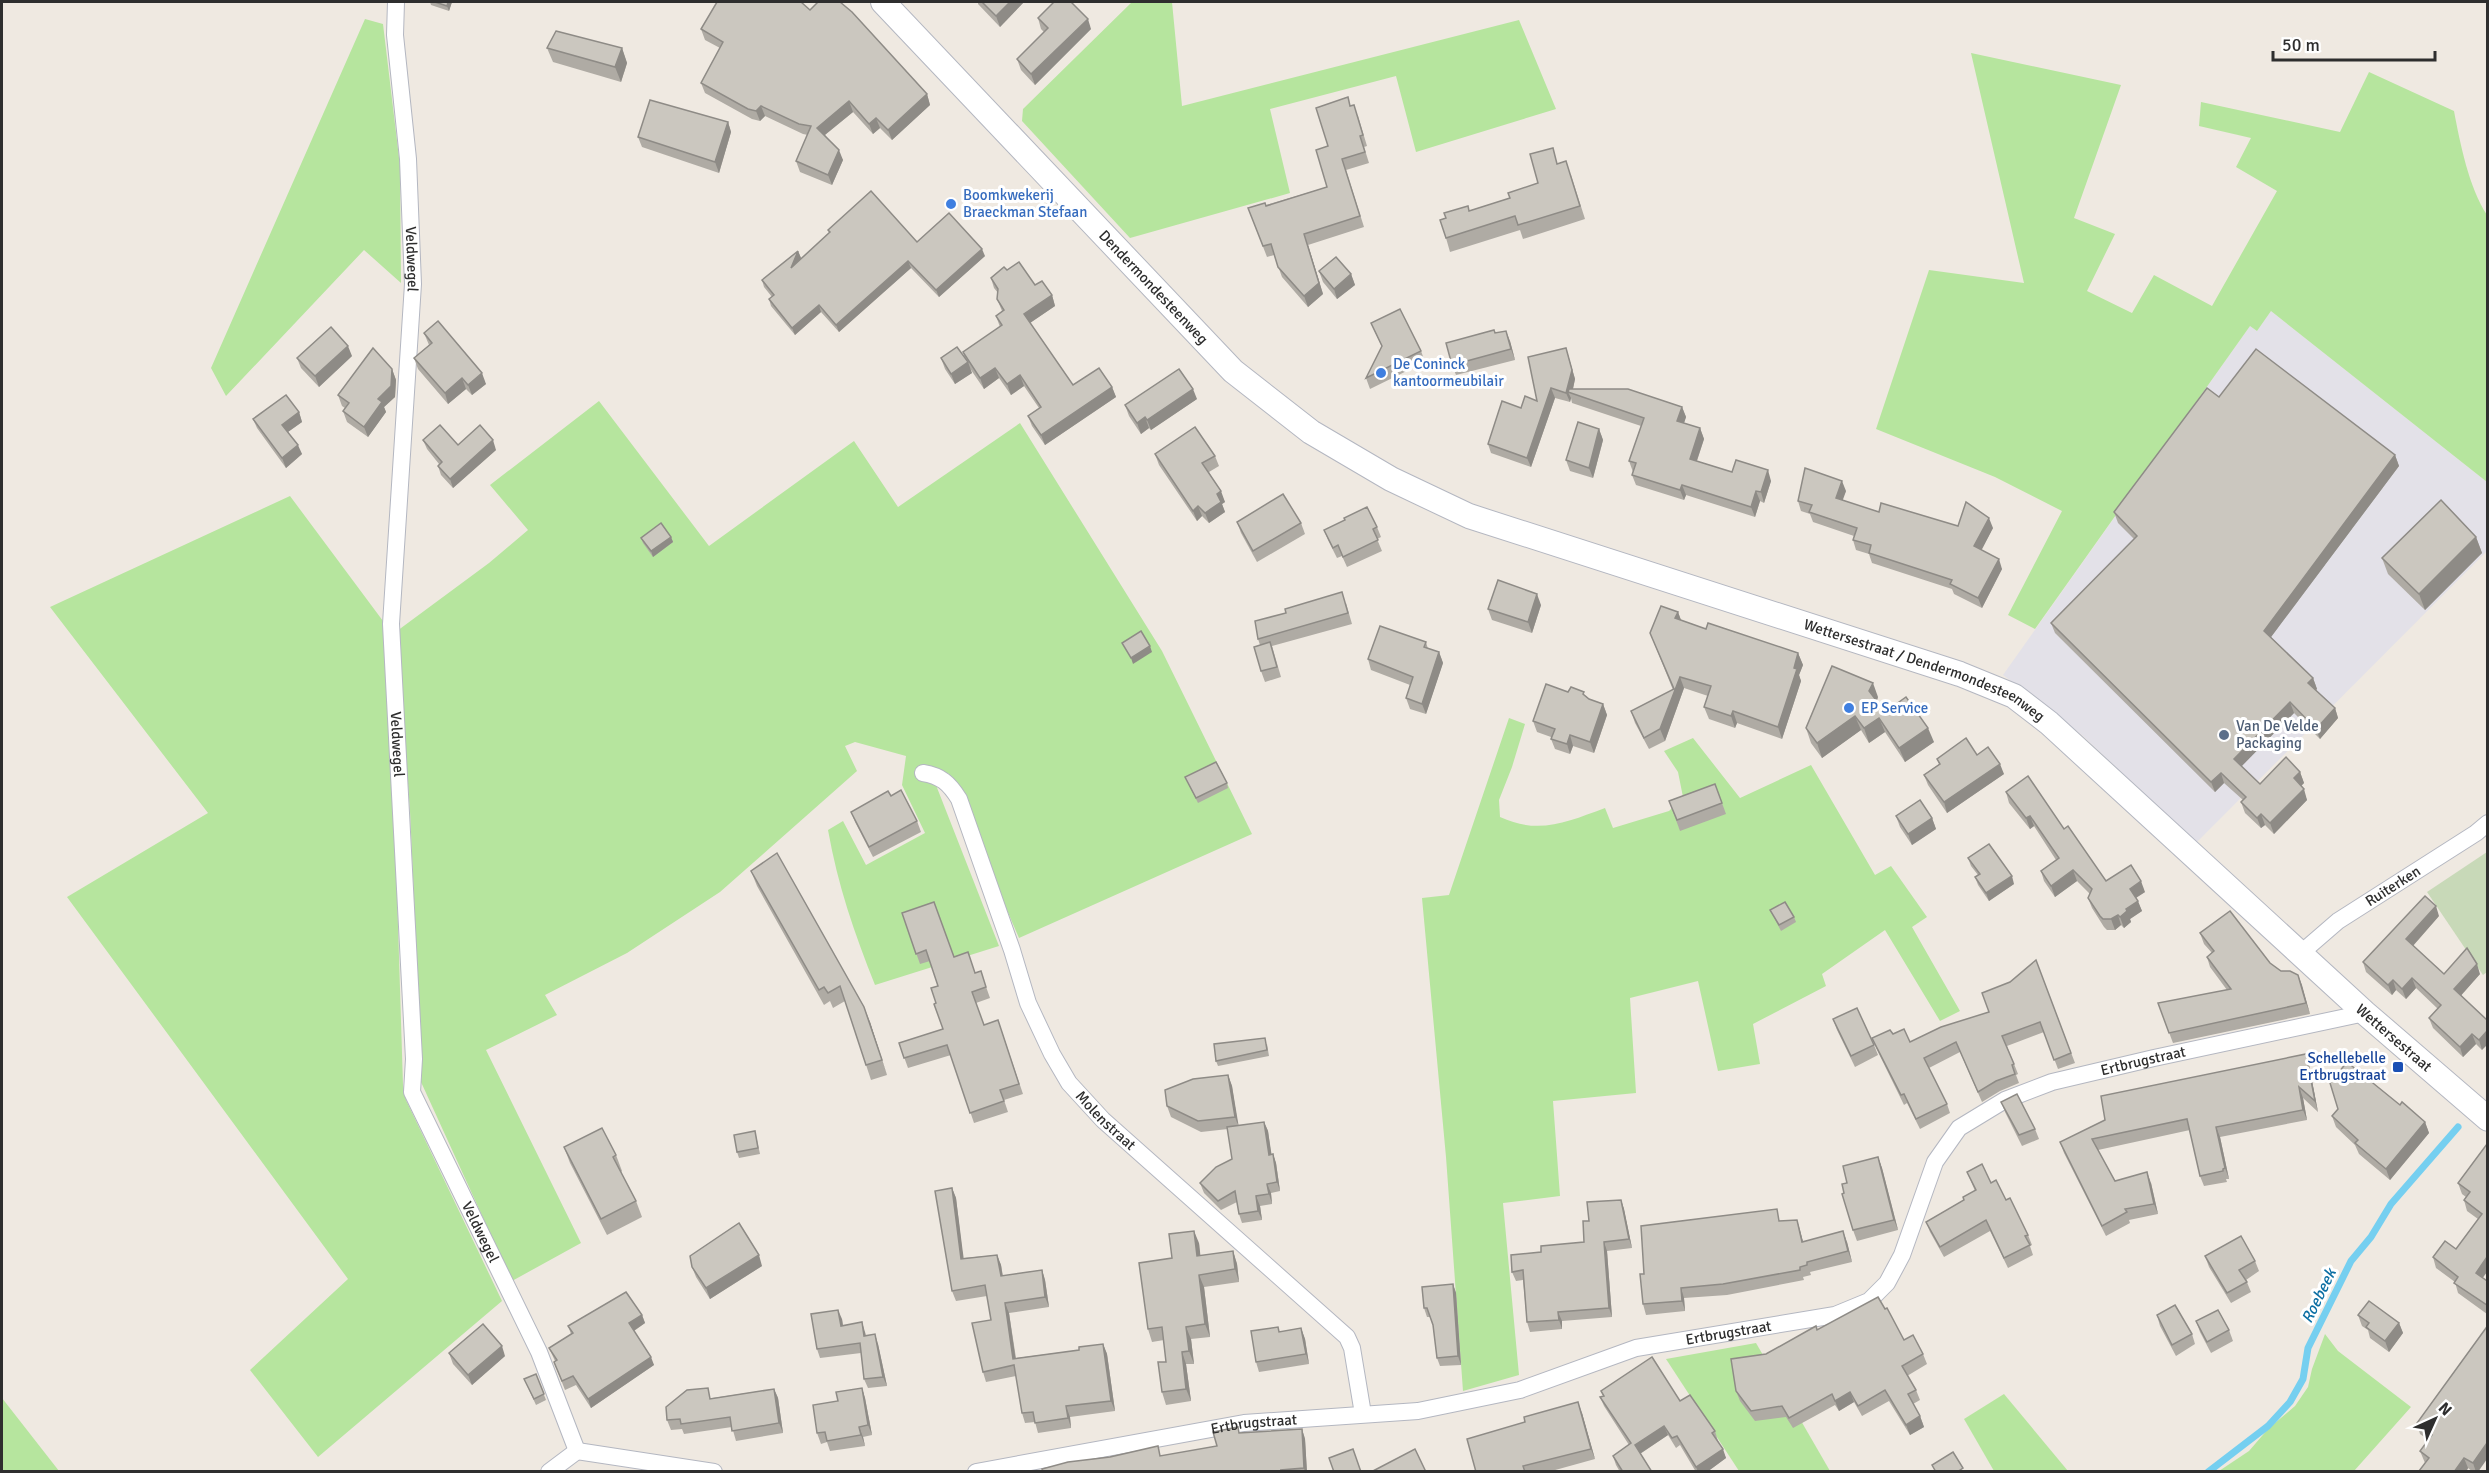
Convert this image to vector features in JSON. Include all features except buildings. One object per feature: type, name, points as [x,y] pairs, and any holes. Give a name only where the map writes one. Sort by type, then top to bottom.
[{"type":"main road","name":"Dendermondesteenweg","points":[[884,2],[1233,371],[1311,432],[1391,479],[1469,516]]},
{"type":"main road","name":"Wettersestraat / Dendermondesteenweg","points":[[1469,516],[1960,674],[2014,696],[2049,723],[2301,953]]},
{"type":"main road","name":"Wettersestraat","points":[[2301,953],[2365,1013],[2487,1119]]},
{"type":"street","name":"Veldwegel","points":[[396,2],[395,35],[408,159],[413,284],[391,624],[414,1059],[412,1092],[539,1352],[577,1451]]},
{"type":"street","name":"Molenstraat","points":[[923,773],[936,775],[950,784],[959,799],[1012,950],[1028,1003],[1052,1054],[1069,1083],[1103,1120],[1347,1337],[1352,1348],[1363,1414]]},
{"type":"street","name":"Ruiterken","points":[[2301,953],[2338,921],[2476,833],[2487,823]]},
{"type":"street","name":"Ertbrugstraat","points":[[976,1472],[1244,1423],[1418,1411],[1520,1390],[1636,1348],[1835,1315],[1869,1301],[1887,1283],[1902,1255],[1935,1162],[1959,1128],[2004,1100],[2052,1082],[2188,1050],[2365,1013]]},
{"type":"street","points":[[549,1472],[577,1451],[714,1472]]},
{"type":"shaded area","points":[[2271,311],[2487,482],[2487,551],[2196,843],[2082,735],[2003,675],[2250,326],[2257,331]]},
{"type":"green space","points":[[1132,2],[1172,2],[1182,106],[1519,20],[1556,109],[1416,152],[1396,76],[1270,109],[1290,193],[1130,238],[1022,121],[1023,109]]},
{"type":"green space","points":[[365,19],[383,24],[400,166],[401,283],[364,250],[226,396],[211,368]]},
{"type":"green space","points":[[1971,53],[2121,85],[2074,218],[2115,234],[2087,291],[2132,313],[2154,275],[2212,306],[2277,191],[2236,167],[2251,138],[2199,126],[2201,102],[2340,132],[2369,72],[2454,111],[2470,179],[2487,215],[2487,482],[2271,311],[2257,331],[2250,326],[2035,629],[2008,615],[2062,511],[1995,477],[1876,429],[1929,270],[2024,283]]},
{"type":"green space","points":[[599,401],[709,546],[854,441],[898,507],[1020,423],[1162,651],[1252,834],[1019,938],[948,773],[934,780],[999,946],[875,985],[847,909],[828,830],[843,821],[866,865],[925,833],[902,785],[906,756],[855,742],[845,746],[857,771],[720,892],[627,953],[545,995],[557,1015],[486,1050],[581,1243],[512,1281],[421,1082],[410,811],[397,631],[489,563],[528,530],[490,485]]},
{"type":"green space","points":[[290,496],[383,621],[396,861],[403,1085],[406,1100],[502,1301],[318,1457],[250,1370],[348,1279],[67,897],[208,813],[50,607]]},
{"type":"green space","points":[[1509,718],[1525,724],[1499,800],[1500,817],[1528,825],[1540,826],[1565,822],[1605,808],[1613,828],[1669,811],[1683,797],[1678,772],[1664,751],[1693,738],[1740,798],[1811,765],[1875,875],[1891,866],[1927,917],[1912,927],[1960,1011],[1940,1021],[1885,930],[1822,974],[1826,986],[1753,1024],[1760,1064],[1718,1071],[1698,981],[1630,998],[1636,1093],[1553,1101],[1560,1196],[1503,1203],[1519,1375],[1463,1391],[1446,1157],[1422,898],[1449,895]]},
{"type":"green space","points":[[2487,852],[2487,972],[2483,975],[2427,892]]},
{"type":"green space","points":[[2325,1334],[2338,1351],[2411,1407],[2354,1471],[2219,1471],[2249,1451],[2268,1429],[2295,1406],[2308,1387]]},
{"type":"green space","points":[[1756,1343],[1830,1471],[1739,1471],[1666,1359]]},
{"type":"green space","points":[[2004,1394],[2068,1471],[1994,1471],[1964,1419]]},
{"type":"green space","points":[[2,1398],[59,1471],[2,1471]]},
{"type":"waterway","name":"Roebeek","points":[[2208,1472],[2268,1426],[2290,1402],[2303,1379],[2308,1348],[2351,1261],[2371,1237],[2391,1204],[2458,1127]]},
{"type":"place","name":"Boomkwekerij Braeckman Stefaan","points":[[951,204]]},
{"type":"place","name":"De Coninck kantoormeubilair","points":[[1381,373]]},
{"type":"place","name":"EP Service","points":[[1849,708]]},
{"type":"place","name":"Van De Velde Packaging","points":[[2224,735]]},
{"type":"place","name":"Schellebelle Ertbrugstraat","points":[[2398,1067]]}]
